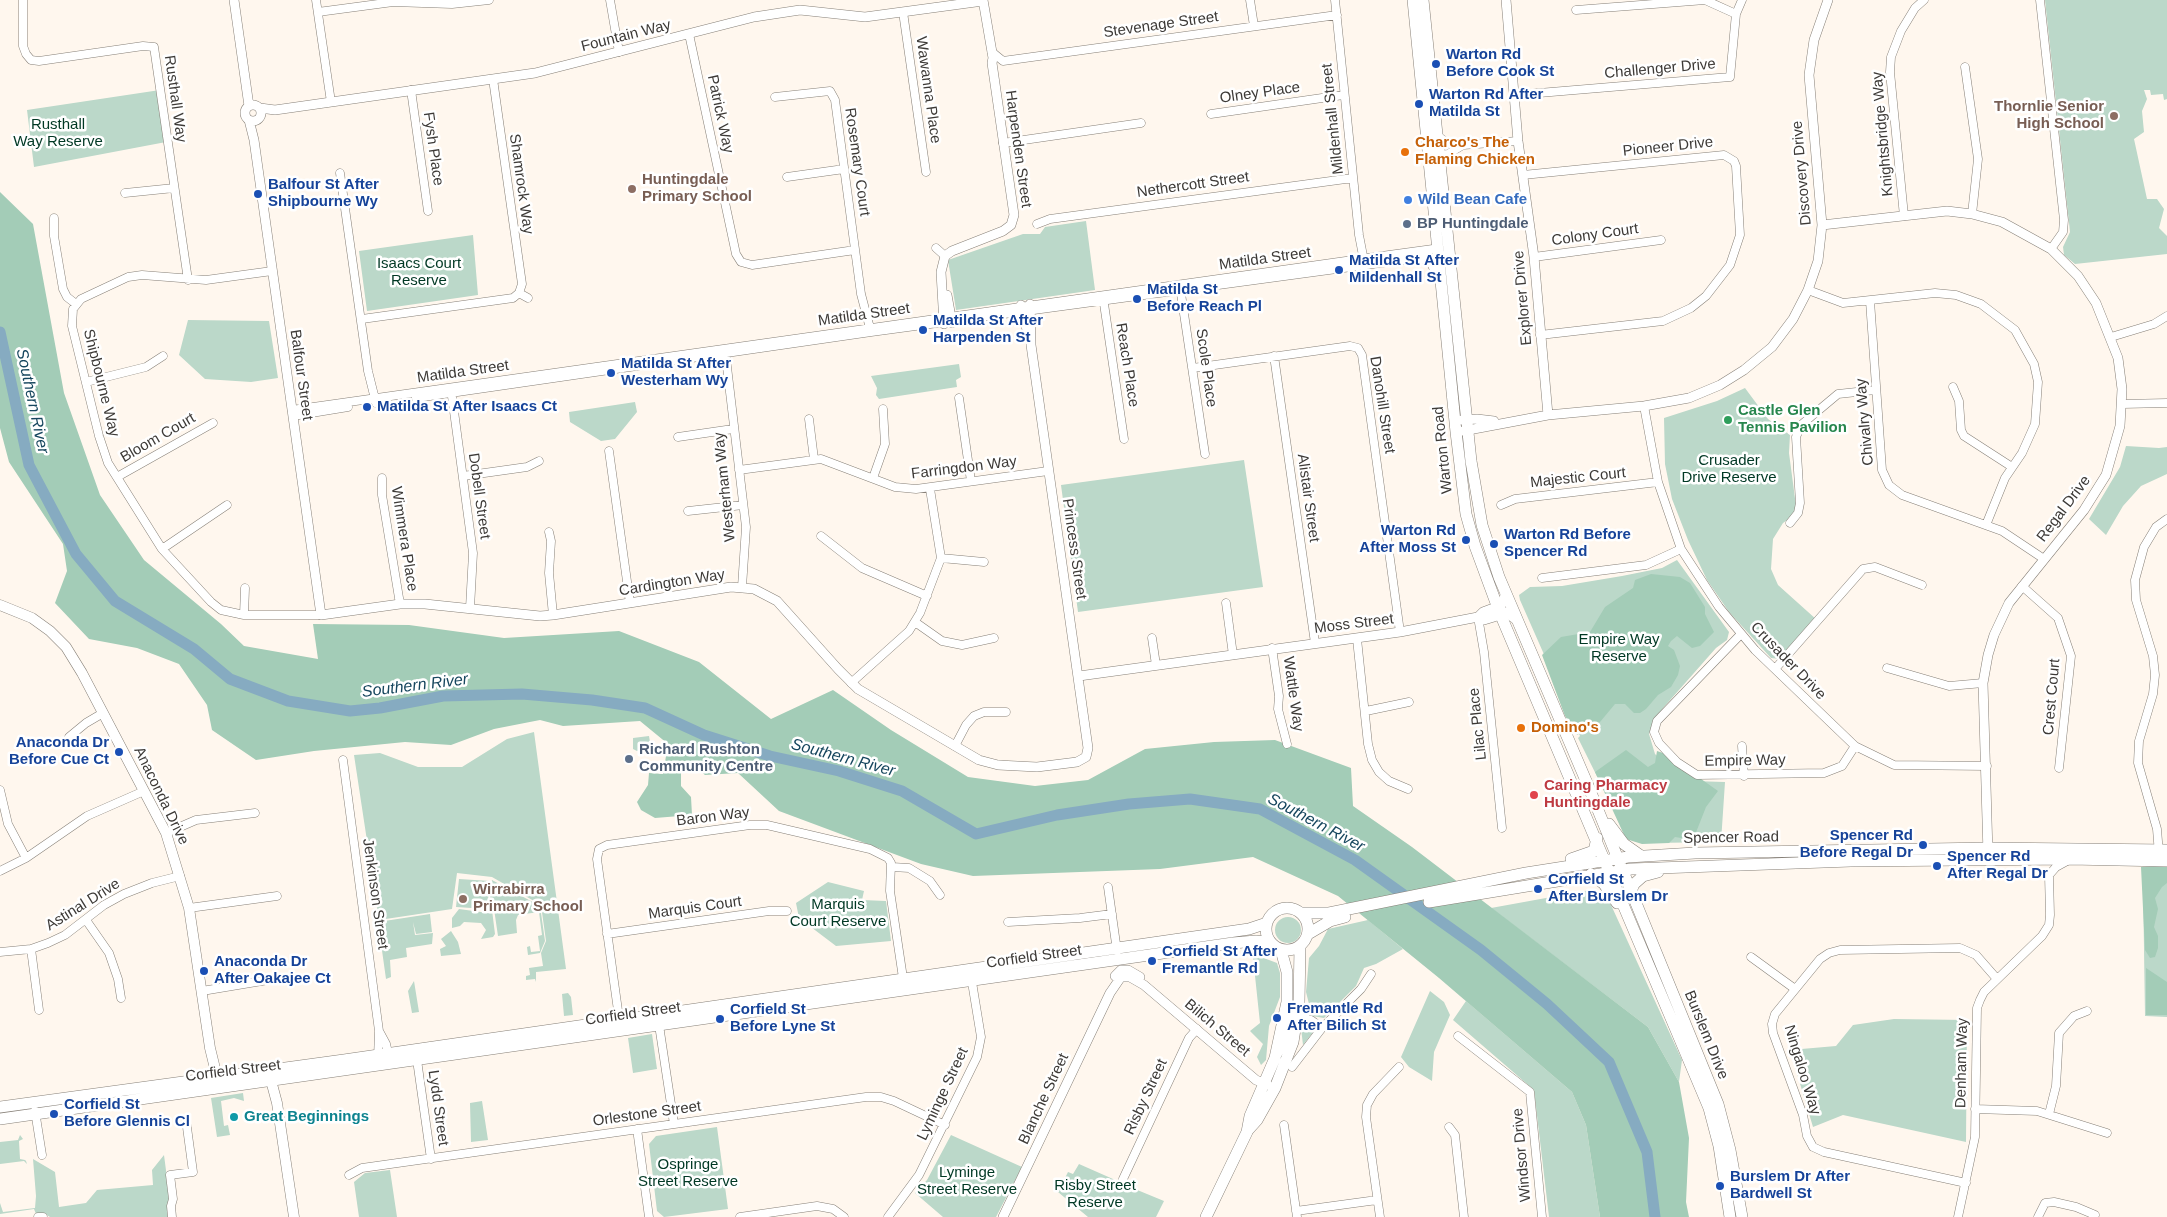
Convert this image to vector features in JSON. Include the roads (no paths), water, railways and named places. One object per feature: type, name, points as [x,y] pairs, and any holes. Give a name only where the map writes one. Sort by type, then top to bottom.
[{"type":"main road","name":"Warton Road","points":[[1413,0],[1434,129]]},
{"type":"main road","name":"Warton Road","points":[[1424,0],[1434,129],[1439,252],[1455,426],[1466,514],[1475,546],[1499,611],[1610,871]]},
{"type":"main road","name":"Warton Road","points":[[1436,169],[1449,232],[1478,509],[1487,544],[1623,870]]},
{"type":"main road","points":[[1421,257],[1432,262],[1442,282]]},
{"type":"main road","name":"Anaconda Drive","points":[[0,605],[32,618],[58,639],[76,662],[166,833],[189,908],[215,1083]]},
{"type":"main road","points":[[1526,640],[1521,647],[1526,672]]},
{"type":"main road","points":[[1544,683],[1543,689],[1553,721],[1550,729]]},
{"type":"main road","points":[[1587,782],[1618,836],[1631,851],[1643,856]]},
{"type":"main road","points":[[1502,878],[1514,872],[1585,856],[1594,851],[1597,838]]},
{"type":"main road","points":[[2056,848],[2064,853],[2118,854],[2120,857],[2117,860]]},
{"type":"main road","name":"Spencer Road","points":[[1308,934],[1330,921],[1384,907],[1439,896],[1610,871],[1774,863],[1958,860],[1985,854],[2056,848],[2163,856]]},
{"type":"main road","points":[[1927,849],[1936,855],[1953,855],[1958,860]]},
{"type":"main road","name":"Spencer Road","points":[[1439,896],[1502,878],[1618,858],[1643,856],[1740,852],[1927,849],[2038,859],[2117,860],[2163,856]]},
{"type":"main road","points":[[1740,852],[1743,859],[1774,863]]},
{"type":"main road","points":[[1631,891],[1634,884],[1643,876],[1681,867]]},
{"type":"main road","name":"Burslem Drive","points":[[1623,870],[1718,1104],[1730,1150],[1742,1217]]},
{"type":"main road","name":"Burslem Drive","points":[[1610,871],[1709,1108],[1719,1146],[1730,1217]]},
{"type":"main road","points":[[1591,874],[1598,877],[1611,892],[1633,938],[1641,946]]},
{"type":"main road","name":"Spencer Road","points":[[1301,913],[1329,913],[1384,907]]},
{"type":"main road","points":[[1285,908],[1301,913],[1307,922],[1308,934],[1300,946],[1294,950],[1281,950],[1271,943],[1267,937],[1267,923],[1277,910],[1285,908]]},
{"type":"main road","name":"Corfield Street","points":[[275,1075],[383,1053],[1249,929],[1267,923]]},
{"type":"main road","name":"Corfield Street","points":[[0,1119],[35,1108],[215,1083],[275,1075],[384,1065],[1248,942],[1271,943]]},
{"type":"main road","points":[[1247,1132],[1258,1120],[1276,1088],[1288,1059],[1298,1017],[1300,946]]},
{"type":"main road","points":[[1206,1217],[1247,1132],[1250,1116],[1275,1058],[1287,1002],[1287,972],[1281,950]]},
{"type":"main road","points":[[1663,970],[1660,978],[1665,1004]]},
{"type":"main road","points":[[275,1075],[277,1103],[294,1217]]},
{"type":"main road","name":"Corfield Street","points":[[0,1107],[35,1108]]},
{"type":"street","name":"Rusthall Way","points":[[23,0],[24,46],[26,54],[31,60],[39,61],[143,46],[154,47],[188,280]]},
{"type":"street","name":"Balfour Street","points":[[234,0],[246,87],[255,112],[254,140],[321,615]]},
{"type":"street","points":[[316,0],[331,102]]},
{"type":"street","points":[[318,12],[393,2],[452,4],[490,0]]},
{"type":"street","points":[[610,0],[619,52]]},
{"type":"street","name":"Fountain Way","points":[[255,112],[535,73],[754,17],[800,10],[865,17],[983,0]]},
{"type":"street","name":"Harpenden Street","points":[[983,0],[989,59],[992,63]]},
{"type":"street","points":[[1250,0],[1254,26]]},
{"type":"street","name":"Mildenhall Street","points":[[1335,0],[1343,95],[1362,261]]},
{"type":"street","name":"Explorer Drive","points":[[1506,0],[1518,141],[1534,257],[1548,415]]},
{"type":"street","points":[[1576,10],[1705,0],[1736,14]]},
{"type":"street","name":"Challenger Drive","points":[[1515,95],[1730,77],[1736,14],[1742,0]]},
{"type":"street","name":"Discovery Drive","points":[[1455,426],[1502,423],[1548,415],[1644,406],[1689,398],[1720,385],[1744,370],[1772,347],[1793,320],[1808,290],[1818,261],[1822,225],[1809,75],[1814,40],[1828,0]]},
{"type":"street","name":"Knightsbridge Way","points":[[1904,216],[1890,72],[1892,57],[1901,31],[1915,8],[1924,0]]},
{"type":"street","points":[[2040,0],[2064,220],[2063,232],[2051,249]]},
{"type":"street","name":"Wawanna Place","points":[[904,12],[926,172]]},
{"type":"street","name":"Stevenage Street","points":[[992,52],[1003,61],[1336,15]]},
{"type":"street","name":"Patrick Way","points":[[689,34],[736,254],[741,262],[752,265],[855,250]]},
{"type":"street","name":"Harpenden Street","points":[[945,256],[952,251],[1003,231],[1011,225],[1014,215],[992,52],[988,36]]},
{"type":"street","points":[[1965,67],[1978,158],[1972,214]]},
{"type":"street","name":"Shamrock Way","points":[[492,79],[522,284],[519,293]]},
{"type":"street","name":"Fysh Place","points":[[411,90],[428,211]]},
{"type":"street","name":"Rosemary Court","points":[[775,97],[830,91],[834,100],[867,330]]},
{"type":"street","name":"Olney Place","points":[[1211,114],[1343,95]]},
{"type":"street","points":[[1003,143],[1141,124]]},
{"type":"street","points":[[1434,129],[1446,143],[1463,145],[1518,141]]},
{"type":"street","points":[[1435,155],[1448,154],[1463,145]]},
{"type":"street","name":"Pioneer Drive","points":[[1523,175],[1724,155],[1734,161],[1736,166],[1740,235],[1730,266],[1706,296],[1691,308],[1663,321],[1540,335]]},
{"type":"street","points":[[787,177],[844,170]]},
{"type":"street","points":[[340,173],[373,401]]},
{"type":"street","name":"Nethercott Street","points":[[1038,224],[1050,219],[1353,178]]},
{"type":"street","points":[[125,193],[174,188]]},
{"type":"street","name":"Regal Drive","points":[[1822,225],[1932,211],[1972,214],[2002,222],[2051,249],[2085,285],[2096,302],[2112,337],[2120,373],[2122,404],[2117,443],[2102,482],[2084,510],[2022,586],[2002,616],[1994,635],[1984,683],[1986,766],[1985,854]]},
{"type":"street","points":[[54,218],[54,236],[63,289],[76,304],[81,299],[128,277],[142,275],[206,280],[272,271]]},
{"type":"street","points":[[1449,232],[1446,243],[1439,252],[1445,261],[1451,306],[1457,313]]},
{"type":"street","name":"Colony Court","points":[[1534,257],[1661,240]]},
{"type":"street","points":[[936,248],[945,256],[941,272],[948,321]]},
{"type":"street","name":"Matilda Street","points":[[293,413],[867,330],[948,321],[1026,308],[1180,288],[1433,249],[1439,252]]},
{"type":"street","name":"Matilda Street","points":[[1362,261],[1421,257],[1439,252]]},
{"type":"street","name":"Scole Place","points":[[1180,288],[1205,454]]},
{"type":"street","points":[[1808,290],[1843,303],[1935,293],[1956,296],[1981,304],[2015,330],[2034,364],[2038,382],[2035,424],[2029,440],[1995,499],[1986,525]]},
{"type":"street","points":[[362,319],[513,298],[519,293],[528,298]]},
{"type":"street","name":"Reach Place","points":[[1103,298],[1124,439]]},
{"type":"street","name":"Chivalry Way","points":[[1870,301],[1882,470],[1889,485],[1902,495],[1986,525],[2015,538],[2044,559]]},
{"type":"street","name":"Shipbourne Way","points":[[76,304],[72,313],[72,326],[99,436],[108,463],[162,549],[211,602],[221,610],[244,615],[321,615]]},
{"type":"street","name":"Princess Street","points":[[1026,308],[1079,676],[1088,748],[1086,757]]},
{"type":"street","points":[[2112,337],[2154,324],[2167,316]]},
{"type":"street","name":"Danohill Street","points":[[1193,368],[1350,346],[1358,348],[1362,355],[1400,632]]},
{"type":"street","name":"Westerham Way","points":[[722,352],[740,470],[743,505],[746,544],[742,587]]},
{"type":"street","points":[[86,382],[146,367],[163,356]]},
{"type":"street","name":"Alistair Street","points":[[1274,356],[1315,643]]},
{"type":"street","points":[[1954,387],[1959,401],[1960,424],[1964,436],[2012,467]]},
{"type":"street","points":[[1790,523],[1798,513],[1800,503],[1796,437],[1801,425],[1838,394],[1875,390]]},
{"type":"street","name":"Dobell Street","points":[[451,391],[473,553],[470,608]]},
{"type":"street","points":[[959,398],[971,481]]},
{"type":"street","points":[[2122,404],[2167,403]]},
{"type":"street","name":"Crusader Drive","points":[[1644,406],[1658,482],[1681,549],[1719,607],[1754,650],[1855,746],[1894,765],[1986,766]]},
{"type":"street","points":[[873,478],[885,444],[883,409]]},
{"type":"street","points":[[809,418],[814,459]]},
{"type":"street","name":"Bloom Court","points":[[117,477],[213,422]]},
{"type":"street","points":[[678,437],[733,429]]},
{"type":"street","points":[[608,451],[630,603]]},
{"type":"street","name":"Farringdon Way","points":[[740,470],[814,459],[830,461],[905,489],[930,489],[971,481],[1048,471]]},
{"type":"street","points":[[463,476],[527,467],[539,461]]},
{"type":"street","name":"Wimmera Place","points":[[382,478],[400,604]]},
{"type":"street","name":"Majestic Court","points":[[1501,504],[1514,499],[1658,482]]},
{"type":"street","points":[[851,683],[915,622],[927,596],[941,558],[930,489]]},
{"type":"street","points":[[162,549],[227,505]]},
{"type":"street","points":[[688,511],[743,505]]},
{"type":"street","points":[[2163,856],[2152,808],[2138,763],[2139,741],[2153,694],[2155,675],[2153,656],[2136,600],[2135,580],[2144,547],[2156,527],[2167,519]]},
{"type":"street","points":[[549,532],[551,541],[549,573],[553,615]]},
{"type":"street","points":[[821,536],[862,568],[927,596]]},
{"type":"street","points":[[1542,578],[1646,565],[1681,549]]},
{"type":"street","points":[[941,558],[984,562]]},
{"type":"street","points":[[1775,669],[1863,570],[1875,568],[1922,585]]},
{"type":"street","name":"Crest Court","points":[[2022,586],[2058,618],[2070,656],[2059,768]]},
{"type":"street","name":"Cardington Way","points":[[321,615],[400,604],[425,604],[553,615],[742,587],[759,591],[777,601],[851,683],[866,694],[979,760],[998,765],[1038,767],[1077,762],[1086,757]]},
{"type":"street","points":[[244,615],[245,588]]},
{"type":"street","points":[[1506,593],[1499,611],[1511,615],[1518,621]]},
{"type":"street","points":[[1226,603],[1233,654]]},
{"type":"street","name":"Moss Street","points":[[1079,676],[1272,648],[1400,632],[1478,617],[1483,612],[1491,609],[1499,611]]},
{"type":"street","name":"Lilac Place","points":[[1478,617],[1484,652],[1502,828]]},
{"type":"street","points":[[915,622],[942,640],[962,646],[994,638]]},
{"type":"street","name":"Empire Way","points":[[1741,634],[1657,721],[1654,732],[1659,743],[1676,762],[1697,776],[1824,773],[1842,766],[1855,746]]},
{"type":"street","points":[[1152,638],[1156,665]]},
{"type":"street","points":[[1357,638],[1368,744],[1372,760],[1379,772],[1389,781],[1408,789]]},
{"type":"street","name":"Wattle Way","points":[[1272,648],[1279,696],[1278,709],[1283,723],[1286,744]]},
{"type":"street","points":[[1887,668],[1949,686],[1984,683]]},
{"type":"street","points":[[1366,711],[1409,702]]},
{"type":"street","points":[[955,746],[966,725],[974,716],[984,712],[1006,712]]},
{"type":"street","points":[[69,737],[86,723],[103,713]]},
{"type":"street","points":[[1742,746],[1744,776]]},
{"type":"street","name":"Jenkinson Street","points":[[343,760],[384,1065]]},
{"type":"street","points":[[0,790],[8,824],[26,858]]},
{"type":"street","points":[[0,871],[26,858],[87,816],[144,791]]},
{"type":"street","points":[[166,833],[196,820],[255,813]]},
{"type":"street","name":"Baron Way","points":[[621,1031],[597,859],[599,849],[608,845],[750,825],[767,825],[859,845],[888,858],[892,867]]},
{"type":"street","points":[[2038,859],[2049,875],[2056,867],[2070,859]]},
{"type":"street","points":[[903,978],[890,891],[892,867],[909,868],[930,881],[940,895]]},
{"type":"street","name":"Denham Way","points":[[1958,1217],[1974,1149],[1977,1008],[1984,992],[2042,936],[2049,925],[2049,875]]},
{"type":"street","name":"Astinal Drive","points":[[0,952],[30,948],[48,943],[65,935],[124,894],[152,883],[180,876]]},
{"type":"street","points":[[1108,887],[1118,961]]},
{"type":"street","points":[[189,908],[277,896]]},
{"type":"street","name":"Marquis Court","points":[[607,934],[769,911],[787,911]]},
{"type":"street","points":[[1008,922],[1071,919],[1112,914]]},
{"type":"street","points":[[86,920],[109,953],[118,979],[121,998]]},
{"type":"street","points":[[30,948],[39,1010]]},
{"type":"street","name":"Ningaloo Way","points":[[1966,1183],[1824,1152],[1813,1147],[1807,1136],[1803,1116],[1773,1033],[1772,1024],[1775,1014],[1820,959],[1829,953],[1840,950],[1960,948],[1976,955],[1998,979]]},
{"type":"street","points":[[1751,957],[1795,989]]},
{"type":"street","name":"Lyminge Street","points":[[888,1217],[912,1188],[945,1125],[977,1057],[980,1046],[971,969]]},
{"type":"street","name":"Blanche Street","points":[[1003,1217],[1110,992],[1115,976],[1124,970],[1136,974],[1144,985]]},
{"type":"street","points":[[1292,1068],[1322,1028],[1361,989],[1370,974]]},
{"type":"street","points":[[202,990],[280,978]]},
{"type":"street","name":"Bilich Street","points":[[1144,985],[1256,1080],[1276,1088]]},
{"type":"street","points":[[1287,1002],[1298,1017]]},
{"type":"street","points":[[2049,1114],[2056,1086],[2059,1033],[2074,1016],[2087,1011]]},
{"type":"street","points":[[1275,1058],[1283,1048],[1290,1019],[1298,1017],[1311,1020],[1322,1028]]},
{"type":"street","points":[[659,1025],[674,1124]]},
{"type":"street","name":"Risby Street","points":[[1123,1178],[1189,1038],[1197,1029]]},
{"type":"street","name":"Windsor Drive","points":[[1458,1036],[1530,1092],[1542,1217]]},
{"type":"street","name":"Lydd Street","points":[[417,1060],[431,1159]]},
{"type":"street","points":[[1380,1217],[1366,1117],[1367,1105],[1373,1094],[1399,1067]]},
{"type":"street","name":"Orlestone Street","points":[[349,1175],[362,1168],[866,1097],[881,1097],[894,1101],[945,1125]]},
{"type":"street","points":[[35,1108],[42,1155]]},
{"type":"street","points":[[1975,1109],[2025,1110],[2049,1114],[2107,1132]]},
{"type":"street","points":[[172,1217],[171,1206],[173,1199],[170,1175],[193,1172],[186,1120]]},
{"type":"street","points":[[1284,1125],[1296,1214],[1377,1200]]},
{"type":"street","points":[[1449,1127],[1454,1135],[1464,1217]]},
{"type":"street","points":[[637,1128],[649,1217]]},
{"type":"street","points":[[2038,1217],[2045,1203],[2054,1202],[2076,1207],[2095,1215]]},
{"type":"street","points":[[740,1217],[817,1206],[832,1209],[844,1217]]},
{"type":"street","points":[[38,1217],[43,1217]]},
{"type":"waterway","name":"Southern River","points":[[0,332],[29,465],[76,554],[115,601],[194,649],[230,679],[288,701],[350,711],[380,708],[443,696],[522,694],[592,700],[645,708],[704,735],[770,756],[839,771],[902,791],[976,834],[1057,815],[1129,804],[1190,799],[1260,809],[1355,860],[1481,950],[1547,1004],[1609,1062],[1647,1152],[1655,1217]]},
{"type":"place","name":"Warton Rd Before Cook St","points":[[1436,64]]},
{"type":"place","name":"Warton Rd After Matilda St","points":[[1419,104]]},
{"type":"place","name":"Thornlie Senior High School","points":[[2114,116]]},
{"type":"place","name":"Charco's The Flaming Chicken","points":[[1405,152]]},
{"type":"place","name":"Huntingdale Primary School","points":[[632,189]]},
{"type":"place","name":"Balfour St After Shipbourne Wy","points":[[258,194]]},
{"type":"place","name":"Wild Bean Cafe","points":[[1408,200]]},
{"type":"place","name":"BP Huntingdale","points":[[1407,224]]},
{"type":"place","name":"Matilda St After Mildenhall St","points":[[1339,270]]},
{"type":"place","name":"Matilda St Before Reach Pl","points":[[1137,299]]},
{"type":"place","name":"Matilda St After Harpenden St","points":[[923,330]]},
{"type":"place","name":"Matilda St After Westerham Wy","points":[[611,373]]},
{"type":"place","name":"Matilda St After Isaacs Ct","points":[[367,407]]},
{"type":"place","name":"Castle Glen Tennis Pavilion","points":[[1728,420]]},
{"type":"place","name":"Warton Rd After Moss St","points":[[1466,540]]},
{"type":"place","name":"Warton Rd Before Spencer Rd","points":[[1494,544]]},
{"type":"place","name":"Domino's","points":[[1521,728]]},
{"type":"place","name":"Anaconda Dr Before Cue Ct","points":[[119,752]]},
{"type":"place","name":"Richard Rushton Community Centre","points":[[629,759]]},
{"type":"place","name":"Caring Pharmacy Huntingdale","points":[[1534,795]]},
{"type":"place","name":"Spencer Rd Before Regal Dr","points":[[1923,845]]},
{"type":"place","name":"Spencer Rd After Regal Dr","points":[[1937,866]]},
{"type":"place","name":"Corfield St After Burslem Dr","points":[[1538,889]]},
{"type":"place","name":"Wirrabirra Primary School","points":[[463,899]]},
{"type":"place","name":"Corfield St After Fremantle Rd","points":[[1152,961]]},
{"type":"place","name":"Anaconda Dr After Oakajee Ct","points":[[204,971]]},
{"type":"place","name":"Fremantle Rd After Bilich St","points":[[1277,1018]]},
{"type":"place","name":"Corfield St Before Lyne St","points":[[720,1019]]},
{"type":"place","name":"Corfield St Before Glennis Cl","points":[[54,1114]]},
{"type":"place","name":"Great Beginnings","points":[[234,1117]]},
{"type":"place","name":"Burslem Dr After Bardwell St","points":[[1720,1186]]},
{"type":"park label","name":"Rusthall Way Reserve","points":[[58,134]]},
{"type":"park label","name":"Isaacs Court Reserve","points":[[419,272]]},
{"type":"park label","name":"Crusader Drive Reserve","points":[[1729,470]]},
{"type":"park label","name":"Empire Way Reserve","points":[[1619,648]]},
{"type":"park label","name":"Marquis Court Reserve","points":[[838,914]]},
{"type":"park label","name":"Ospringe Street Reserve","points":[[688,1174]]},
{"type":"park label","name":"Lyminge Street Reserve","points":[[967,1182]]},
{"type":"park label","name":"Risby Street Reserve","points":[[1095,1194]]}]
